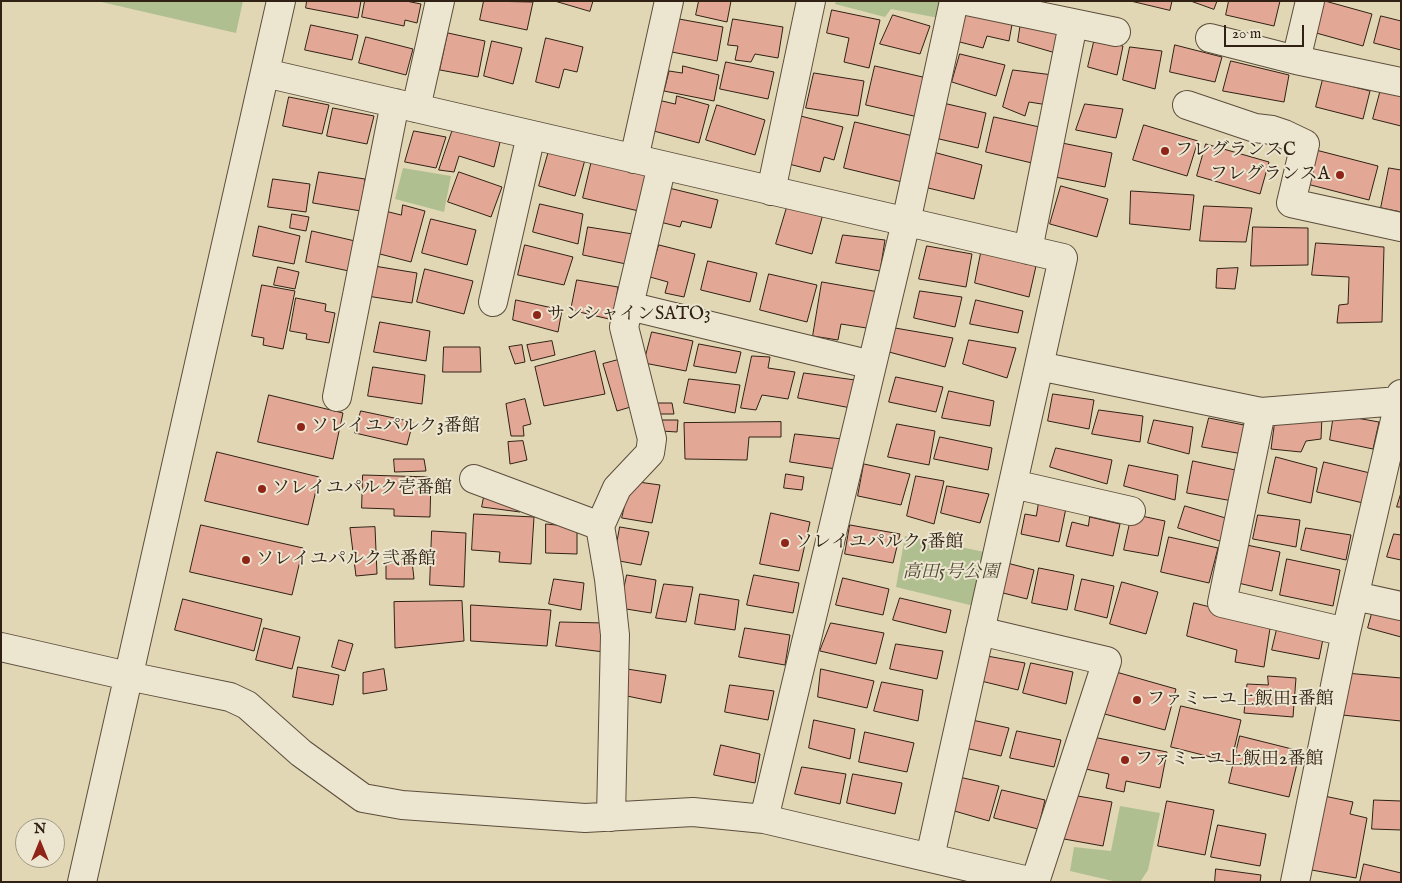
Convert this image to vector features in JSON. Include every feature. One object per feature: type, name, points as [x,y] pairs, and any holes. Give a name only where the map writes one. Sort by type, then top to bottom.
[{"type":"street","points":[[82,882],[281,1]]},
{"type":"street","points":[[336,397],[405,105],[440,1]]},
{"type":"street","points":[[634,159],[669,1]]},
{"type":"street","points":[[771,191],[811,1]]},
{"type":"street","points":[[764,819],[906,222],[954,1]]},
{"type":"street","points":[[967,1],[1116,32]]},
{"type":"street","points":[[1296,60],[1310,1]]},
{"type":"street","points":[[1028,250],[1073,24]]},
{"type":"street","points":[[1210,38],[1296,60],[1401,82]]},
{"type":"street","points":[[265,73],[1063,258],[930,858]]},
{"type":"street","points":[[1187,105],[1255,128],[1272,130],[1305,144],[1291,203],[1401,227]]},
{"type":"street","points":[[493,302],[531,135]]},
{"type":"street","points":[[611,817],[615,635],[609,580],[600,526],[617,488],[650,453],[652,439],[624,327],[662,165]]},
{"type":"street","points":[[629,306],[872,365]]},
{"type":"street","points":[[1039,366],[1260,412],[1400,397],[1394,457],[1346,632],[1295,882]]},
{"type":"street","points":[[1260,412],[1222,603],[1346,632]]},
{"type":"street","points":[[474,479],[600,526]]},
{"type":"street","points":[[1013,484],[1131,511]]},
{"type":"street","points":[[1355,596],[1401,606]]},
{"type":"street","points":[[1,647],[128,676],[230,696],[247,705],[300,753],[363,798],[412,806],[585,818],[693,812],[764,819],[1027,881],[1107,661],[980,631]]},
{"type":"green space","points":[[97,1],[243,1],[236,33]]},
{"type":"green space","points":[[836,1],[948,1],[944,19],[891,9],[885,17],[835,4]]},
{"type":"green space","points":[[403,168],[451,176],[444,212],[395,199]]},
{"type":"green space","name":"高田5号公園","points":[[905,536],[985,552],[974,606],[896,587]]},
{"type":"green space","points":[[1120,806],[1160,813],[1148,870],[1140,882],[1117,882],[1070,871],[1074,847],[1111,851]]},
{"type":"building","points":[[307,1],[361,1],[358,18],[306,8]]},
{"type":"building","points":[[365,1],[406,1],[421,4],[417,23],[405,20],[404,26],[362,17]]},
{"type":"building","points":[[484,1],[533,2],[527,30],[480,20]]},
{"type":"building","points":[[555,1],[593,1],[590,11]]},
{"type":"building","points":[[699,1],[731,1],[727,22],[696,15]]},
{"type":"building","points":[[1131,1],[1172,1],[1170,10]]},
{"type":"building","points":[[1191,1],[1217,1],[1214,9]]},
{"type":"building","points":[[1229,1],[1280,1],[1274,26],[1226,15]]},
{"type":"building","points":[[1317,1],[1325,1],[1372,14],[1363,46],[1309,31]]},
{"type":"building","points":[[832,10],[880,20],[869,68],[844,62],[849,38],[827,33]]},
{"type":"building","points":[[965,10],[1013,19],[1009,41],[987,36],[983,48],[956,41]]},
{"type":"building","points":[[893,15],[930,26],[920,54],[880,44]]},
{"type":"building","points":[[1381,16],[1401,21],[1401,50],[1374,43]]},
{"type":"building","points":[[679,19],[723,27],[717,61],[672,52]]},
{"type":"building","points":[[733,19],[783,27],[778,58],[755,54],[751,62],[735,60],[738,46],[728,45]]},
{"type":"building","points":[[1021,22],[1064,30],[1059,54],[1018,42]]},
{"type":"building","points":[[311,25],[358,35],[352,60],[305,50]]},
{"type":"building","points":[[448,33],[485,41],[478,77],[440,70]]},
{"type":"building","points":[[366,37],[413,49],[406,75],[359,63]]},
{"type":"building","points":[[546,38],[583,47],[577,72],[564,69],[559,88],[536,82]]},
{"type":"building","points":[[492,41],[522,48],[513,84],[484,76]]},
{"type":"building","points":[[1094,42],[1123,46],[1117,75],[1088,67]]},
{"type":"building","points":[[1175,45],[1222,57],[1215,82],[1170,72]]},
{"type":"building","points":[[1130,47],[1162,51],[1155,89],[1123,80]]},
{"type":"building","points":[[960,54],[1005,65],[996,96],[952,82]]},
{"type":"building","points":[[1231,61],[1289,75],[1284,102],[1223,91]]},
{"type":"building","points":[[726,62],[774,72],[768,99],[720,89]]},
{"type":"building","points":[[683,66],[719,75],[714,101],[664,91],[669,71],[682,73]]},
{"type":"building","points":[[875,66],[927,78],[918,117],[866,105]]},
{"type":"building","points":[[1013,70],[1053,75],[1048,105],[1029,102],[1025,116],[1003,107]]},
{"type":"building","points":[[814,73],[864,81],[858,116],[806,108]]},
{"type":"building","points":[[1323,79],[1370,91],[1363,119],[1316,107]]},
{"type":"building","points":[[1381,89],[1401,95],[1401,126],[1373,119]]},
{"type":"building","points":[[677,96],[709,105],[699,143],[650,130],[658,100],[675,104]]},
{"type":"building","points":[[289,97],[329,105],[322,134],[283,126]]},
{"type":"building","points":[[943,103],[986,113],[978,148],[935,138]]},
{"type":"building","points":[[1085,104],[1123,109],[1116,138],[1076,130]]},
{"type":"building","points":[[717,105],[765,120],[755,155],[706,140]]},
{"type":"building","points":[[333,108],[374,116],[367,144],[327,136]]},
{"type":"building","points":[[793,114],[843,127],[834,160],[824,157],[820,172],[781,162]]},
{"type":"building","points":[[994,117],[1044,128],[1036,164],[986,152]]},
{"type":"building","points":[[855,122],[913,136],[902,182],[844,168]]},
{"type":"building","name":"フレグランスC","points":[[1144,125],[1198,141],[1187,176],[1133,160]]},
{"type":"building","points":[[454,126],[501,138],[494,167],[459,156],[454,172],[439,170]]},
{"type":"building","points":[[414,131],[446,137],[436,168],[405,162]]},
{"type":"building","points":[[1062,143],[1112,153],[1105,187],[1055,177]]},
{"type":"building","points":[[1206,144],[1269,162],[1260,194],[1197,176]]},
{"type":"building","points":[[550,147],[586,156],[575,196],[539,186]]},
{"type":"building","name":"フレグランスA","points":[[1312,149],[1378,166],[1369,200],[1303,183]]},
{"type":"building","points":[[933,152],[982,165],[974,199],[924,187]]},
{"type":"building","points":[[592,160],[652,176],[643,212],[583,198]]},
{"type":"building","points":[[1389,168],[1401,170],[1401,212],[1381,208]]},
{"type":"building","points":[[319,172],[365,179],[361,211],[313,203]]},
{"type":"building","points":[[459,172],[502,187],[491,217],[448,202]]},
{"type":"building","points":[[273,179],[310,184],[306,212],[268,207]]},
{"type":"building","points":[[1061,186],[1108,199],[1097,237],[1050,224]]},
{"type":"building","points":[[669,188],[718,200],[711,228],[682,221],[680,227],[660,222]]},
{"type":"building","points":[[1131,191],[1194,195],[1190,230],[1130,224]]},
{"type":"building","points":[[540,204],[583,214],[578,244],[533,232]]},
{"type":"building","points":[[788,204],[823,214],[812,254],[776,244]]},
{"type":"building","points":[[403,205],[425,211],[411,262],[376,253],[385,211],[401,215]]},
{"type":"building","points":[[1204,206],[1252,208],[1246,242],[1200,241]]},
{"type":"building","points":[[292,214],[309,217],[306,231],[290,228]]},
{"type":"building","points":[[431,219],[476,230],[467,265],[422,253]]},
{"type":"building","points":[[259,226],[300,236],[294,264],[253,256]]},
{"type":"building","points":[[588,227],[633,234],[626,264],[583,255]]},
{"type":"building","points":[[1253,227],[1308,228],[1308,265],[1251,266]]},
{"type":"building","points":[[312,231],[355,241],[349,271],[306,262]]},
{"type":"building","points":[[843,235],[885,240],[880,271],[836,263]]},
{"type":"building","points":[[1316,243],[1384,247],[1382,322],[1337,323],[1339,305],[1348,304],[1349,277],[1312,275]]},
{"type":"building","points":[[525,245],[573,257],[564,285],[518,275]]},
{"type":"building","points":[[659,245],[695,254],[684,297],[665,293],[668,282],[650,277]]},
{"type":"building","points":[[927,246],[972,254],[966,287],[919,279]]},
{"type":"building","points":[[981,253],[1036,266],[1029,297],[975,283]]},
{"type":"building","points":[[708,261],[757,273],[750,302],[701,290]]},
{"type":"building","points":[[374,266],[417,273],[412,303],[367,296]]},
{"type":"building","points":[[278,267],[299,272],[295,289],[274,285]]},
{"type":"building","points":[[1238,268],[1235,289],[1216,288],[1217,269]]},
{"type":"building","points":[[425,269],[473,281],[464,314],[417,302]]},
{"type":"building","points":[[769,274],[817,285],[807,322],[760,310]]},
{"type":"building","points":[[577,280],[618,287],[613,320],[571,310]]},
{"type":"building","points":[[822,282],[879,292],[873,329],[841,324],[838,340],[813,336]]},
{"type":"building","points":[[262,285],[295,291],[283,349],[263,345],[264,338],[252,336]]},
{"type":"building","points":[[920,291],[962,297],[955,327],[914,318]]},
{"type":"building","points":[[296,298],[326,304],[325,311],[335,313],[329,343],[306,339],[307,334],[290,331]]},
{"type":"building","name":"サンシャインSATO3","points":[[516,300],[562,310],[558,332],[513,320]]},
{"type":"building","points":[[976,300],[1023,311],[1018,333],[970,324]]},
{"type":"building","points":[[380,322],[430,331],[426,361],[374,352]]},
{"type":"building","points":[[895,328],[953,338],[945,367],[889,352]]},
{"type":"building","points":[[652,332],[693,341],[686,371],[644,363]]},
{"type":"building","points":[[969,340],[1016,348],[1007,378],[963,364]]},
{"type":"building","points":[[552,341],[555,355],[531,361],[527,345]]},
{"type":"building","points":[[699,344],[741,352],[736,373],[694,366]]},
{"type":"building","points":[[522,345],[525,362],[515,364],[509,347]]},
{"type":"building","points":[[444,347],[480,347],[481,372],[443,372]]},
{"type":"building","points":[[595,351],[605,394],[544,406],[535,367]]},
{"type":"building","points":[[752,356],[770,357],[768,368],[795,372],[788,399],[762,395],[756,410],[741,408]]},
{"type":"building","points":[[618,360],[634,406],[617,411],[603,364]]},
{"type":"building","points":[[373,367],[425,375],[422,404],[368,396]]},
{"type":"building","points":[[804,373],[855,380],[851,408],[798,398]]},
{"type":"building","points":[[896,377],[943,387],[936,412],[889,402]]},
{"type":"building","points":[[689,379],[740,385],[735,413],[684,403]]},
{"type":"building","points":[[949,391],[994,401],[990,426],[942,418]]},
{"type":"building","points":[[1053,394],[1094,400],[1089,429],[1048,421]]},
{"type":"building","name":"ソレイユパルク3番館","points":[[269,395],[343,413],[333,459],[258,442]]},
{"type":"building","points":[[525,399],[531,424],[523,426],[524,436],[511,436],[506,404]]},
{"type":"building","points":[[657,403],[672,403],[674,414],[656,414]]},
{"type":"building","points":[[1099,410],[1143,416],[1140,442],[1092,434]]},
{"type":"building","points":[[361,411],[413,422],[407,445],[355,433]]},
{"type":"building","points":[[1334,414],[1379,422],[1373,449],[1330,440]]},
{"type":"building","points":[[1283,416],[1322,416],[1321,439],[1306,441],[1301,452],[1271,449],[1274,427]]},
{"type":"building","points":[[1209,418],[1249,426],[1243,454],[1202,447]]},
{"type":"building","points":[[661,420],[678,420],[677,432],[661,431]]},
{"type":"building","points":[[1154,420],[1193,427],[1189,454],[1148,443]]},
{"type":"building","points":[[781,422],[781,437],[749,437],[747,460],[685,459],[684,423]]},
{"type":"building","points":[[897,424],[935,431],[929,465],[888,457]]},
{"type":"building","points":[[795,434],[843,439],[836,469],[790,462]]},
{"type":"building","points":[[940,437],[992,448],[988,470],[934,459]]},
{"type":"building","points":[[523,441],[527,460],[510,464],[508,442]]},
{"type":"building","points":[[1056,448],[1112,460],[1107,484],[1050,467]]},
{"type":"building","name":"ソレイユパルク壱番館","points":[[217,452],[319,477],[308,525],[205,501]]},
{"type":"building","points":[[1276,457],[1317,468],[1311,503],[1268,493]]},
{"type":"building","points":[[394,459],[424,459],[426,471],[395,472]]},
{"type":"building","points":[[1193,461],[1240,471],[1233,501],[1187,493]]},
{"type":"building","points":[[1324,462],[1370,473],[1363,503],[1317,492]]},
{"type":"building","points":[[864,464],[910,474],[901,505],[858,496]]},
{"type":"building","points":[[1129,465],[1178,475],[1175,500],[1124,486]]},
{"type":"building","points":[[786,474],[804,477],[802,490],[784,488]]},
{"type":"building","points":[[363,475],[431,477],[430,517],[394,516],[394,509],[362,508]]},
{"type":"building","points":[[916,476],[944,481],[934,524],[907,516]]},
{"type":"building","points":[[631,481],[660,485],[652,523],[622,518]]},
{"type":"building","points":[[947,486],[989,494],[980,523],[941,513]]},
{"type":"building","points":[[485,492],[522,502],[520,512],[482,507]]},
{"type":"building","points":[[1401,493],[1401,507],[1397,507]]},
{"type":"building","points":[[1039,502],[1066,508],[1059,542],[1021,534],[1025,514],[1036,516]]},
{"type":"building","points":[[1185,506],[1229,519],[1223,542],[1178,528]]},
{"type":"building","name":"ソレイユパルク5番館","points":[[771,513],[810,522],[799,571],[760,564]]},
{"type":"building","points":[[474,514],[534,517],[531,564],[499,562],[500,552],[472,550]]},
{"type":"building","points":[[1132,514],[1165,521],[1158,556],[1124,550]]},
{"type":"building","points":[[1258,515],[1300,520],[1296,547],[1253,539]]},
{"type":"building","points":[[1090,517],[1120,524],[1113,556],[1066,546],[1072,522],[1088,526]]},
{"type":"building","points":[[546,524],[577,527],[577,554],[546,553]]},
{"type":"building","name":"ソレイユパルク弐番館","points":[[201,525],[303,548],[292,595],[190,572]]},
{"type":"building","points":[[850,525],[900,534],[893,563],[845,554]]},
{"type":"building","points":[[375,527],[377,574],[356,576],[350,528]]},
{"type":"building","points":[[620,527],[649,532],[641,565],[614,560]]},
{"type":"building","points":[[1306,528],[1351,535],[1346,560],[1301,550]]},
{"type":"building","points":[[432,531],[466,533],[464,587],[430,585]]},
{"type":"building","points":[[1394,534],[1401,535],[1401,560],[1387,557]]},
{"type":"building","points":[[1169,537],[1218,548],[1209,583],[1161,572]]},
{"type":"building","points":[[1242,544],[1280,552],[1272,591],[1234,582]]},
{"type":"building","points":[[1287,559],[1340,570],[1333,606],[1280,595]]},
{"type":"building","points":[[412,561],[414,579],[386,579],[386,562]]},
{"type":"building","points":[[1007,563],[1034,570],[1027,599],[999,592]]},
{"type":"building","points":[[1039,568],[1074,575],[1067,610],[1032,603]]},
{"type":"building","points":[[627,575],[656,580],[651,613],[620,608]]},
{"type":"building","points":[[754,575],[799,583],[793,613],[747,605]]},
{"type":"building","points":[[843,578],[889,589],[883,615],[836,605]]},
{"type":"building","points":[[554,579],[584,583],[581,610],[549,604]]},
{"type":"building","points":[[1082,579],[1114,586],[1107,618],[1075,610]]},
{"type":"building","points":[[1122,582],[1158,592],[1146,634],[1110,624]]},
{"type":"building","points":[[664,584],[693,587],[686,622],[656,618]]},
{"type":"building","points":[[700,594],[739,600],[735,630],[695,624]]},
{"type":"building","points":[[900,598],[951,610],[946,633],[893,620]]},
{"type":"building","points":[[183,599],[262,619],[254,651],[175,630]]},
{"type":"building","points":[[462,601],[464,641],[395,648],[394,602]]},
{"type":"building","points":[[1194,603],[1271,622],[1264,667],[1235,662],[1237,650],[1187,636]]},
{"type":"building","points":[[471,605],[551,610],[547,646],[471,641]]},
{"type":"building","points":[[1374,606],[1401,613],[1401,637],[1368,628]]},
{"type":"building","points":[[560,622],[605,623],[604,652],[556,646]]},
{"type":"building","points":[[831,623],[884,633],[876,664],[820,651]]},
{"type":"building","points":[[1278,625],[1324,634],[1319,659],[1272,650]]},
{"type":"building","points":[[264,628],[300,637],[292,669],[256,660]]},
{"type":"building","points":[[745,628],[790,635],[785,665],[739,657]]},
{"type":"building","points":[[339,640],[353,644],[345,671],[332,667]]},
{"type":"building","points":[[896,644],[943,651],[937,679],[890,669]]},
{"type":"building","points":[[987,656],[1025,663],[1018,690],[981,681]]},
{"type":"building","points":[[1031,663],[1073,672],[1066,704],[1023,693]]},
{"type":"building","points":[[298,667],[339,675],[333,705],[293,697]]},
{"type":"building","points":[[384,669],[387,690],[363,694],[363,673]]},
{"type":"building","points":[[627,669],[666,675],[661,703],[622,695]]},
{"type":"building","points":[[821,669],[874,681],[867,708],[818,697]]},
{"type":"building","name":"ファミーユ上飯田1番館","points":[[1109,670],[1176,689],[1165,730],[1097,712]]},
{"type":"building","points":[[1346,673],[1401,678],[1401,721],[1342,715]]},
{"type":"building","points":[[1268,676],[1296,678],[1293,717],[1244,713],[1247,684],[1268,685]]},
{"type":"building","points":[[882,682],[923,690],[918,721],[874,711]]},
{"type":"building","points":[[730,685],[774,691],[768,720],[725,712]]},
{"type":"building","points":[[1181,706],[1241,720],[1231,762],[1171,747]]},
{"type":"building","points":[[814,720],[855,729],[850,759],[809,748]]},
{"type":"building","points":[[972,720],[1009,728],[1001,756],[965,748]]},
{"type":"building","points":[[1017,731],[1061,740],[1054,767],[1010,758]]},
{"type":"building","points":[[865,732],[914,743],[907,772],[859,762]]},
{"type":"building","name":"ファミーユ上飯田2番館","points":[[1088,736],[1167,752],[1160,788],[1126,781],[1124,792],[1106,788],[1109,774],[1081,768]]},
{"type":"building","points":[[1240,736],[1300,751],[1289,797],[1229,783]]},
{"type":"building","points":[[721,745],[760,754],[755,783],[714,775]]},
{"type":"building","points":[[802,767],[846,774],[840,804],[795,794]]},
{"type":"building","points":[[853,774],[902,783],[895,814],[847,803]]},
{"type":"building","points":[[959,777],[999,786],[989,821],[951,810]]},
{"type":"building","points":[[1002,790],[1045,800],[1038,829],[994,818]]},
{"type":"building","points":[[1072,795],[1112,802],[1103,846],[1064,839]]},
{"type":"building","points":[[1319,795],[1353,802],[1350,814],[1367,818],[1356,878],[1306,869]]},
{"type":"building","points":[[1374,800],[1401,801],[1401,830],[1372,829]]},
{"type":"building","points":[[1167,801],[1214,810],[1205,855],[1158,846]]},
{"type":"building","points":[[1218,825],[1266,834],[1260,866],[1211,857]]},
{"type":"building","points":[[1364,864],[1401,873],[1401,882],[1360,882]]},
{"type":"building","points":[[1216,869],[1261,875],[1260,882],[1215,882]]},
{"type":"place","name":"フレグランスC","points":[[1165,151]]},
{"type":"place","name":"フレグランスA","points":[[1340,175]]},
{"type":"place","name":"サンシャインSATO3","points":[[537,315]]},
{"type":"place","name":"ソレイユパルク3番館","points":[[301,427]]},
{"type":"place","name":"ソレイユパルク壱番館","points":[[262,489]]},
{"type":"place","name":"ソレイユパルク5番館","points":[[785,543]]},
{"type":"place","name":"ソレイユパルク弐番館","points":[[246,560]]},
{"type":"place","name":"ファミーユ上飯田1番館","points":[[1137,700]]},
{"type":"place","name":"ファミーユ上飯田2番館","points":[[1125,760]]}]
